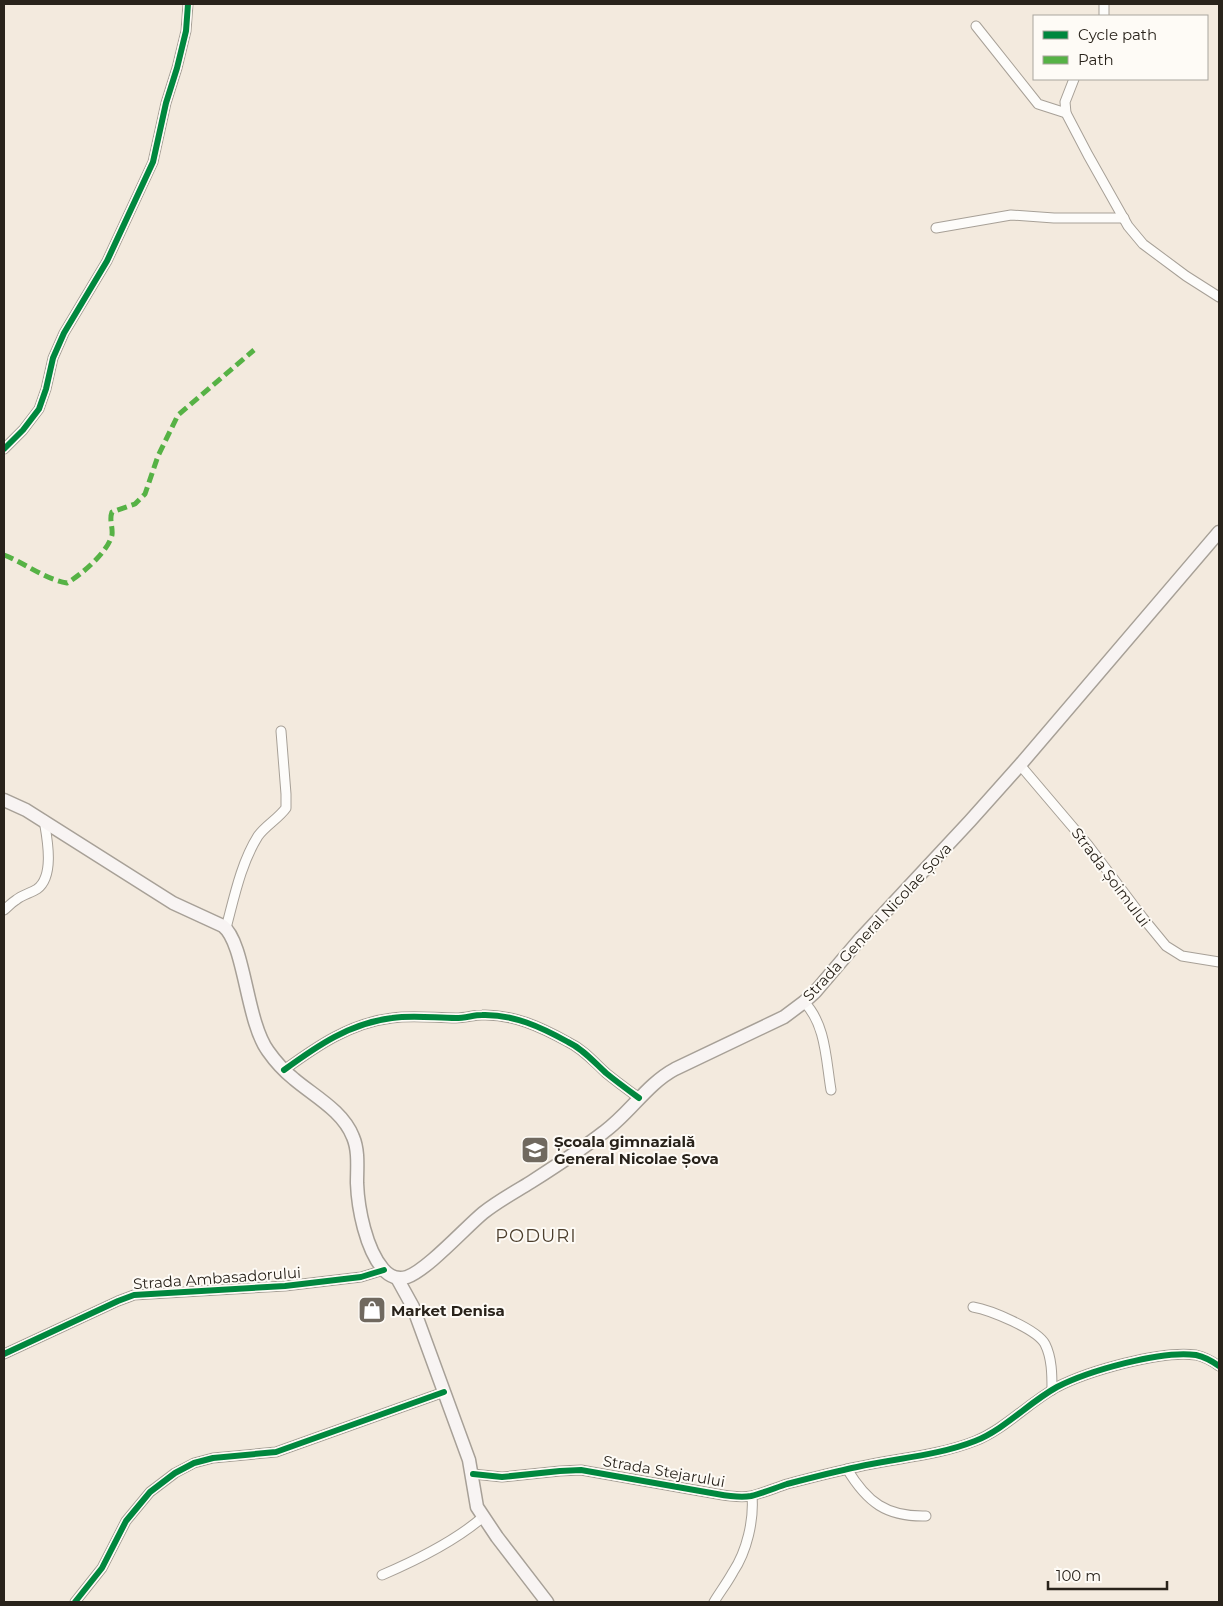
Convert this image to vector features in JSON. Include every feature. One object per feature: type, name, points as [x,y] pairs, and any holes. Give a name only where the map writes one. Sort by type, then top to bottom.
[{"type":"main road","name":"Strada General Nicolae Șova","points":[[397,1278],[409,1276],[416,1272],[487,1210],[604,1133],[655,1082],[668,1072],[767,1026],[804,1002],[1020,765],[1219,532]]},
{"type":"main road","points":[[4,800],[44,820],[173,903],[226,928],[232,936],[248,1000],[259,1034],[268,1050],[284,1070],[338,1116],[353,1137],[363,1222],[372,1249],[384,1270],[397,1278],[413,1307],[469,1460],[475,1501],[483,1517],[547,1602]]},
{"type":"street","points":[[4,449],[23,430],[38,409],[46,389],[53,358],[82,301],[106,260],[153,162],[166,103],[186,31],[188,4]]},
{"type":"street","points":[[976,26],[1038,104],[1066,113]]},
{"type":"street","points":[[1074,80],[1065,102],[1066,113],[1124,218],[1143,244],[1186,276],[1219,297]]},
{"type":"street","points":[[936,228],[1011,215],[1054,218],[1124,218]]},
{"type":"street","points":[[226,928],[240,877],[252,847],[265,827],[286,808],[281,731]]},
{"type":"street","name":"Strada Șoimului","points":[[1020,765],[1088,845],[1166,946],[1182,956],[1219,962]]},
{"type":"street","points":[[4,910],[16,900],[40,887],[45,877],[48,851],[44,820]]},
{"type":"street","points":[[804,1002],[813,1011],[820,1030],[831,1090]]},
{"type":"street","points":[[284,1070],[310,1050],[334,1036],[373,1022],[407,1017],[458,1018],[482,1015],[499,1016],[515,1018],[532,1024],[569,1042],[579,1048],[639,1098]]},
{"type":"street","name":"Strada Ambasadorului","points":[[4,1354],[134,1295],[285,1286],[361,1277],[384,1270]]},
{"type":"street","points":[[973,1307],[1007,1318],[1043,1341],[1050,1361],[1052,1390]]},
{"type":"street","name":"Strada Stejarului","points":[[472,1474],[511,1476],[581,1470],[709,1493],[752,1496],[786,1484],[847,1469],[935,1453],[977,1440],[1052,1390],[1092,1374],[1153,1358],[1193,1355],[1208,1359],[1219,1366]]},
{"type":"street","points":[[75,1602],[102,1568],[126,1521],[150,1492],[175,1472],[194,1463],[213,1458],[276,1452],[444,1392]]},
{"type":"street","points":[[847,1469],[863,1492],[883,1508],[905,1515],[926,1516]]},
{"type":"street","points":[[714,1602],[722,1586],[733,1573],[741,1556],[752,1519],[752,1496]]},
{"type":"street","points":[[382,1575],[451,1540],[483,1517]]},
{"type":"marked path","points":[[4,555],[59,581],[67,583],[79,575],[100,556],[109,542],[112,535],[112,512],[135,504],[145,494],[158,456],[178,415],[254,350]]},
{"type":"cycle path","points":[[4,449],[23,430],[39,409],[53,358],[64,333],[107,261],[153,162],[166,103],[186,31],[188,4]]},
{"type":"cycle path","points":[[284,1070],[309,1052],[348,1030],[377,1021],[408,1017],[456,1018],[493,1015],[516,1019],[548,1031],[579,1048],[606,1073],[639,1098]]},
{"type":"cycle path","points":[[4,1354],[134,1295],[285,1286],[361,1277],[384,1270]]},
{"type":"cycle path","points":[[473,1474],[502,1477],[581,1470],[738,1497],[751,1496],[822,1475],[961,1446],[996,1430],[1057,1387],[1125,1363],[1181,1354],[1196,1355],[1208,1359],[1219,1366]]},
{"type":"cycle path","points":[[75,1602],[102,1568],[126,1521],[150,1492],[175,1473],[194,1463],[213,1458],[276,1452],[444,1392]]},
{"type":"place","name":"Școala gimnazială General Nicolae Șova","points":[[535,1150]]},
{"type":"place","name":"Market Denisa","points":[[372,1310]]},
{"type":"district","name":"PODURI","points":[[536,1236]]}]
